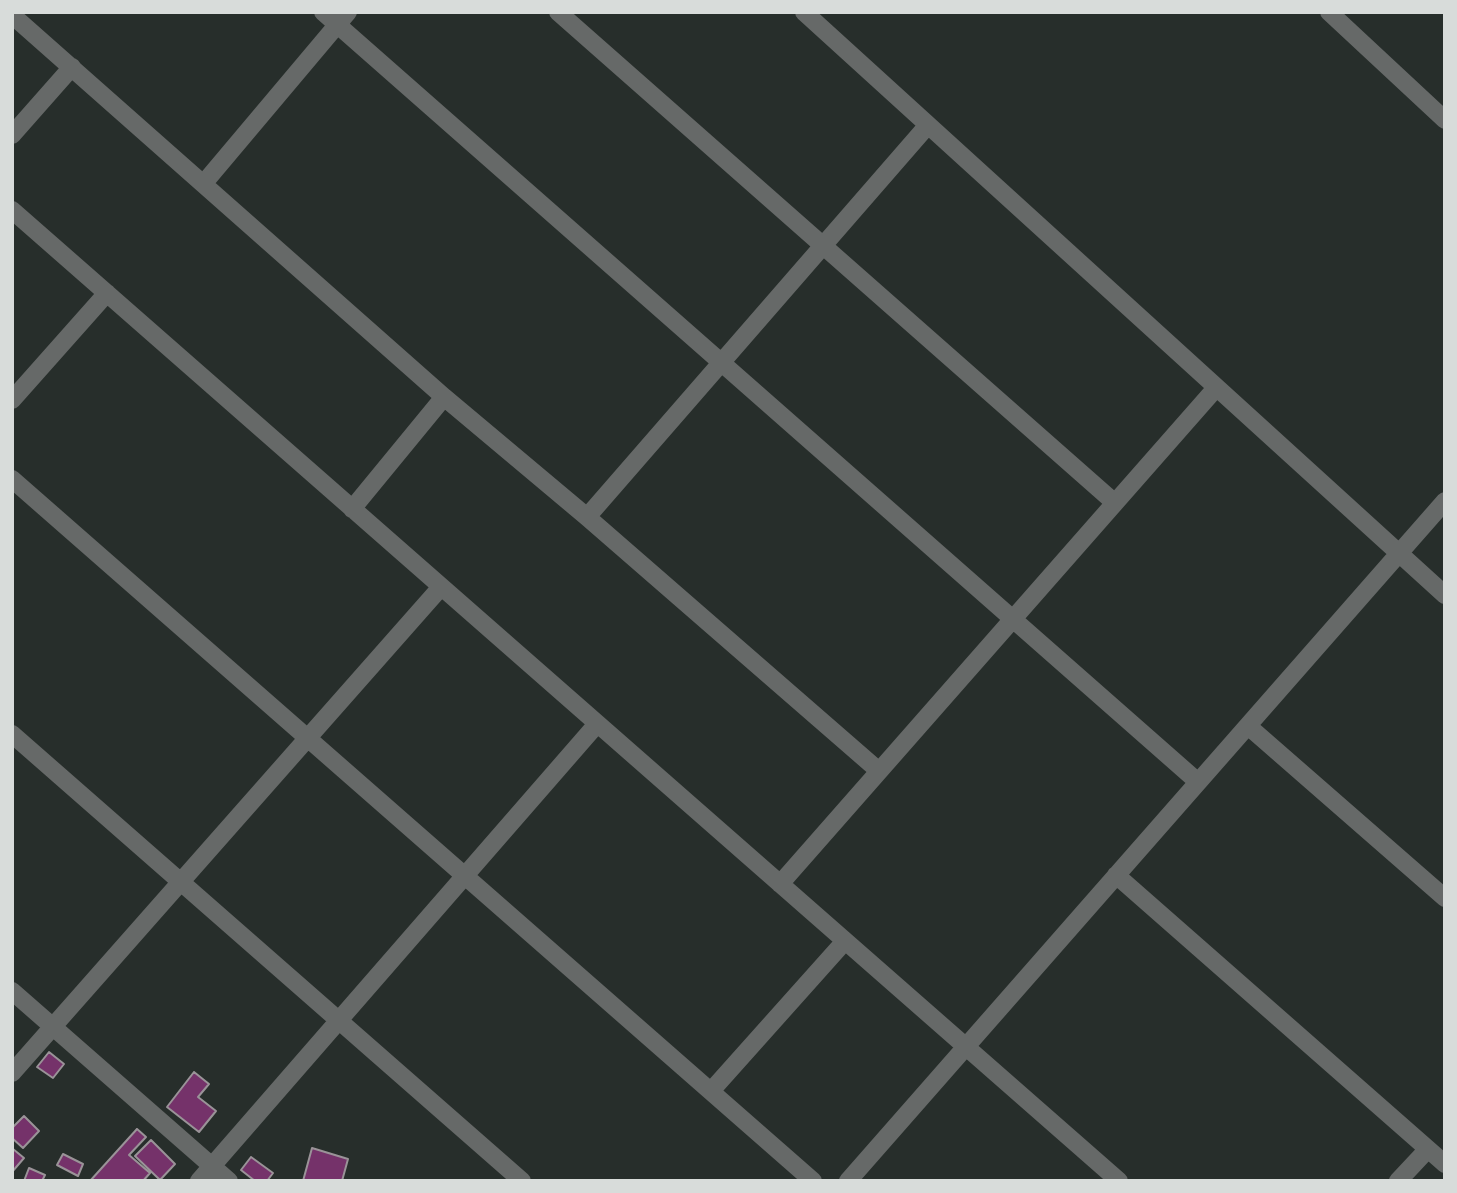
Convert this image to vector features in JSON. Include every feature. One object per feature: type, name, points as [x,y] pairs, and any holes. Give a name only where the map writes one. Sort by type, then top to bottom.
[{"type":"street","points":[[323,12],[342,18],[721,364],[1198,782]]},
{"type":"street","points":[[558,12],[1115,503]]},
{"type":"street","points":[[804,12],[1445,595]]},
{"type":"street","points":[[1329,12],[1445,120]]},
{"type":"street","points":[[12,15],[444,397],[587,517],[879,771]]},
{"type":"street","points":[[204,183],[342,18]]},
{"type":"street","points":[[12,135],[72,67]]},
{"type":"street","points":[[587,517],[928,125]]},
{"type":"street","points":[[12,210],[1119,1181]]},
{"type":"street","points":[[12,400],[107,293]]},
{"type":"street","points":[[780,884],[1216,388]]},
{"type":"street","points":[[352,509],[444,397]]},
{"type":"street","points":[[12,479],[813,1181]]},
{"type":"street","points":[[848,1181],[1445,501]]},
{"type":"street","points":[[12,1073],[441,587]]},
{"type":"street","points":[[199,1181],[597,724]]},
{"type":"street","points":[[1248,726],[1445,898]]},
{"type":"street","points":[[14,740],[339,1020],[512,1177]]},
{"type":"street","points":[[1116,875],[1445,1164]]},
{"type":"street","points":[[711,1091],[845,941]]},
{"type":"street","points":[[12,991],[229,1181]]},
{"type":"street","points":[[1398,1181],[1428,1149]]},
{"type":"building","points":[[49,1052],[64,1064],[53,1078],[37,1067]]},
{"type":"building","points":[[194,1072],[209,1084],[198,1097],[216,1111],[199,1132],[167,1107]]},
{"type":"building","points":[[24,1116],[39,1131],[23,1148],[12,1138],[12,1128]]},
{"type":"building","points":[[137,1129],[146,1137],[129,1155],[150,1173],[143,1181],[90,1181]]},
{"type":"building","points":[[151,1140],[175,1164],[160,1180],[135,1156]]},
{"type":"building","points":[[312,1148],[348,1159],[342,1181],[303,1181]]},
{"type":"building","points":[[12,1150],[24,1158],[12,1172]]},
{"type":"building","points":[[63,1154],[83,1164],[78,1176],[57,1165]]},
{"type":"building","points":[[251,1157],[273,1173],[267,1181],[255,1181],[241,1170]]},
{"type":"building","points":[[29,1168],[45,1175],[42,1181],[24,1181]]}]
